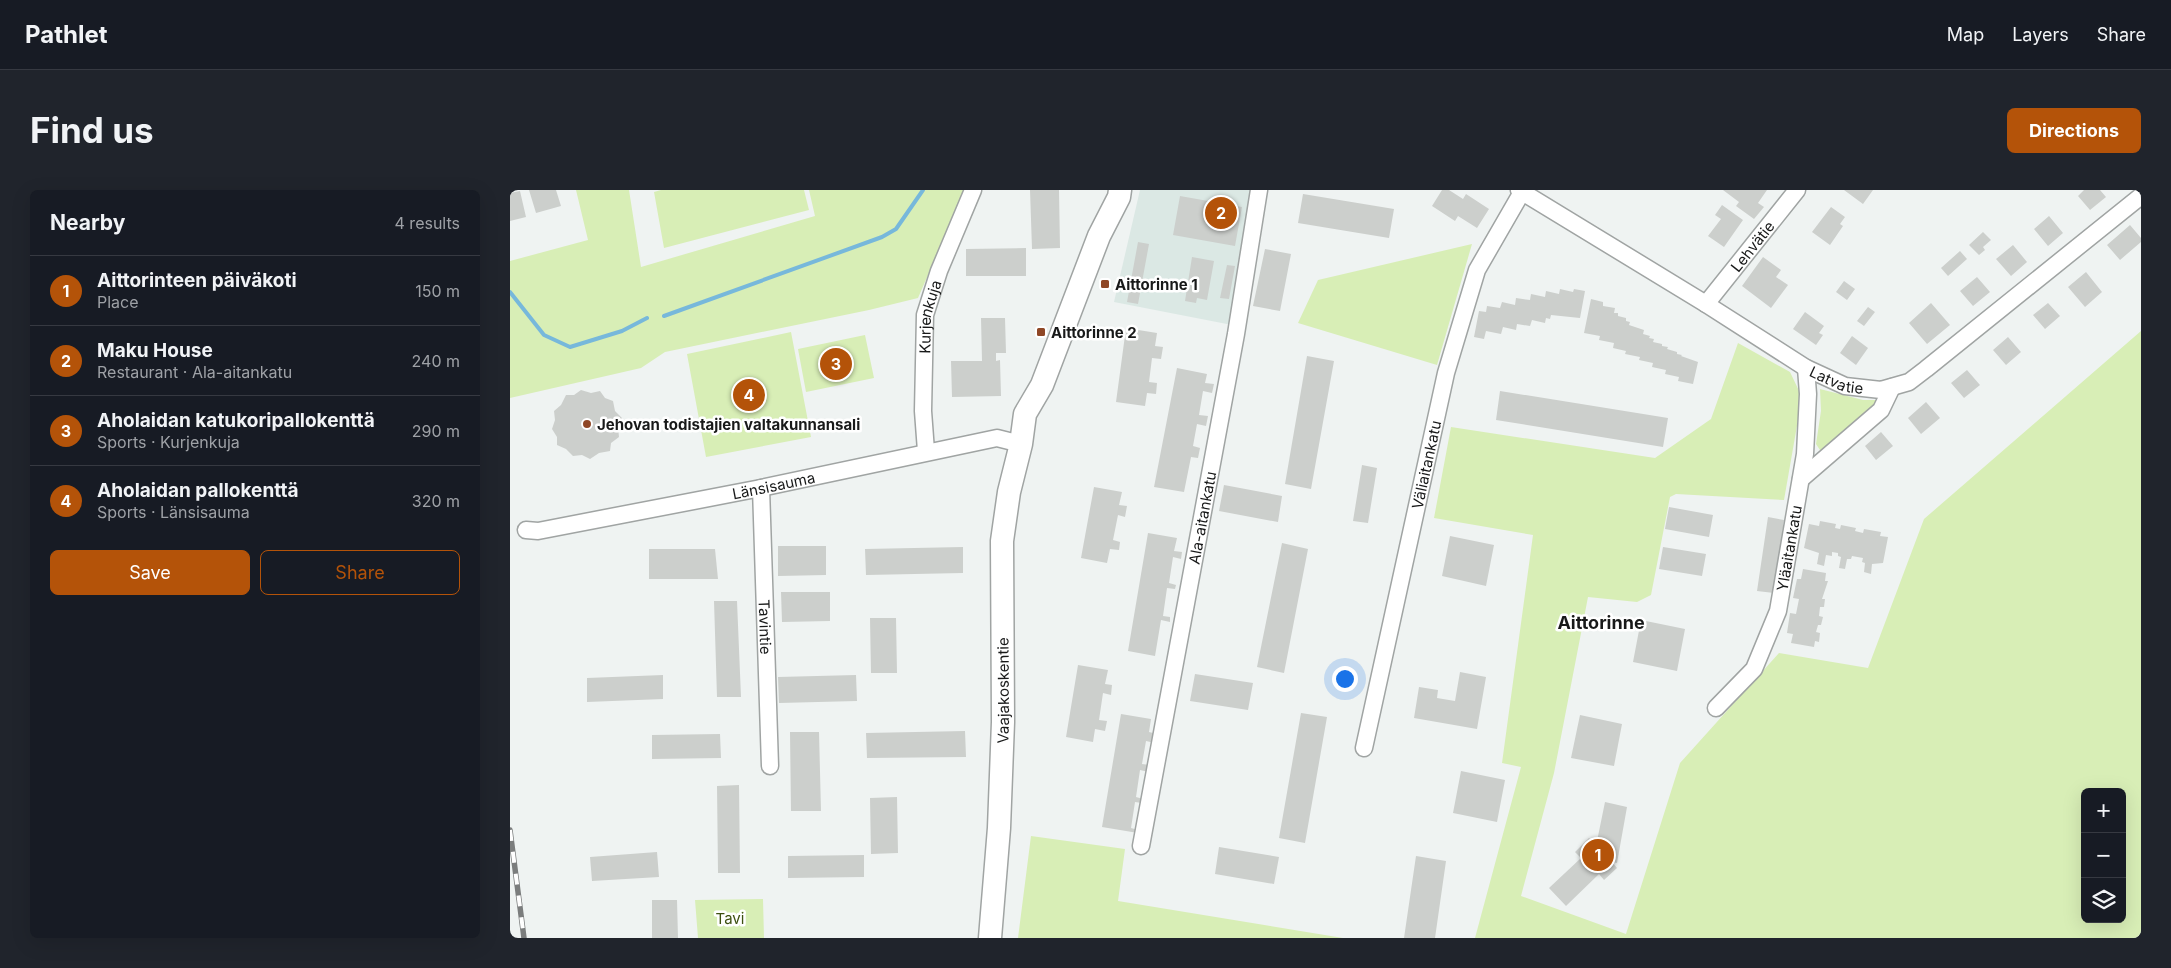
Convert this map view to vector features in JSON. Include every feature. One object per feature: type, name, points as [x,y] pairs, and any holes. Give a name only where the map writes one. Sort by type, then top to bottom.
[{"type":"main road","name":"Vaajakoskentie","points":[[1100,236],[1108,190]]},
{"type":"main road","name":"Vaajakoskentie","points":[[990,938],[999,828],[1003,722],[1002,541],[1008,492],[1021,444],[1037,418],[1042,385],[1100,236],[1119,197],[1120,190]]},
{"type":"street","name":"Kurjenkuja","points":[[926,451],[923,410],[924,315],[939,271],[973,190]]},
{"type":"street","name":"Ala-aitankatu","points":[[1141,846],[1236,334],[1259,190]]},
{"type":"street","name":"Lehvätie","points":[[1706,304],[1797,190]]},
{"type":"street","name":"Latvatie","points":[[1520,191],[1706,304],[1806,368],[1845,386],[1881,390],[1909,382],[2141,196]]},
{"type":"street","name":"Väliaitankatu","points":[[1364,748],[1446,373],[1477,270],[1520,191]]},
{"type":"street","name":"Yläaitankatu","points":[[1716,708],[1754,669],[1778,611],[1805,454],[1808,394],[1806,368]]},
{"type":"street","points":[[1801,478],[1881,410],[1892,387]]},
{"type":"street","name":"Länsisauma","points":[[526,530],[538,531],[761,488],[926,451],[997,438],[1021,444]]},
{"type":"street","name":"Tavintie","points":[[761,488],[770,766]]},
{"type":"shaded area","points":[[1140,190],[1254,190],[1232,325],[1114,302]]},
{"type":"green space","points":[[576,190],[629,190],[641,267],[815,216],[809,190],[965,190],[918,298],[869,310],[665,352],[641,368],[510,398],[510,261],[588,240]]},
{"type":"green space","points":[[661,190],[804,190],[809,210],[664,248],[654,192]]},
{"type":"green space","points":[[1472,244],[1437,365],[1298,323],[1318,280]]},
{"type":"green space","points":[[2141,331],[2141,938],[1475,938],[1521,767],[1502,763],[1533,535],[1434,518],[1451,427],[1655,458],[1711,419],[1738,343],[1790,372],[1802,397],[1784,500],[1676,494],[1670,497],[1651,595],[1637,602],[1588,597],[1554,773],[1521,896],[1626,934],[1680,763],[1779,653],[1868,668],[1924,519]]},
{"type":"green space","points":[[791,332],[811,437],[706,457],[687,354]]},
{"type":"green space","points":[[865,335],[874,378],[806,392],[798,349]]},
{"type":"green space","points":[[1820,389],[1863,400],[1876,400],[1878,403],[1826,451],[1820,450],[1816,444],[1821,411]]},
{"type":"green space","points":[[1031,836],[1125,849],[1118,901],[1343,938],[1018,938]]},
{"type":"green space","name":"Tavi","points":[[763,899],[764,938],[698,938],[695,900]]},
{"type":"building","points":[[529,190],[556,190],[561,206],[536,213]]},
{"type":"building","points":[[1030,190],[1059,190],[1060,248],[1032,249]]},
{"type":"building","points":[[1442,190],[1449,190],[1463,199],[1466,194],[1489,209],[1477,228],[1458,216],[1455,221],[1432,206]]},
{"type":"building","points":[[1723,190],[1767,190],[1758,203],[1764,207],[1754,219],[1736,206],[1739,202]]},
{"type":"building","points":[[1844,190],[1873,190],[1863,204]]},
{"type":"building","points":[[2084,190],[2100,190],[2106,197],[2090,210],[2078,196]]},
{"type":"building","points":[[520,191],[526,217],[510,221],[510,193]]},
{"type":"building","points":[[1303,194],[1394,209],[1389,238],[1298,223]]},
{"type":"building","points":[[1180,196],[1242,207],[1235,246],[1173,235]]},
{"type":"building","points":[[1722,205],[1743,220],[1724,247],[1708,236],[1721,219],[1715,215]]},
{"type":"building","points":[[1831,207],[1845,217],[1840,224],[1843,226],[1830,245],[1812,232]]},
{"type":"building","points":[[2049,216],[2063,233],[2048,246],[2034,229]]},
{"type":"building","points":[[2130,225],[2141,238],[2141,242],[2120,260],[2107,245]]},
{"type":"building","points":[[1983,232],[1991,240],[1983,247],[1985,250],[1979,255],[1969,245]]},
{"type":"building","points":[[1138,242],[1149,244],[1138,304],[1127,302]]},
{"type":"building","points":[[2013,245],[2027,262],[2011,276],[1996,259]]},
{"type":"building","points":[[1026,248],[1026,276],[966,276],[966,249]]},
{"type":"building","points":[[1265,249],[1291,254],[1280,311],[1253,306]]},
{"type":"building","points":[[1960,251],[1967,259],[1948,276],[1941,268]]},
{"type":"building","points":[[1192,257],[1214,261],[1207,300],[1197,298],[1196,303],[1185,301]]},
{"type":"building","points":[[1763,257],[1781,270],[1776,277],[1788,285],[1771,308],[1742,286]]},
{"type":"building","points":[[1227,265],[1235,266],[1229,299],[1220,298]]},
{"type":"building","points":[[2086,272],[2102,292],[2085,307],[2068,287]]},
{"type":"building","points":[[1977,277],[1990,292],[1973,306],[1960,291]]},
{"type":"building","points":[[1844,281],[1855,289],[1847,300],[1836,292]]},
{"type":"building","points":[[1560,289],[1573,292],[1574,289],[1585,291],[1580,318],[1551,315],[1550,319],[1546,318],[1545,323],[1532,320],[1530,326],[1517,324],[1516,330],[1503,327],[1501,334],[1486,331],[1484,339],[1474,337],[1479,311],[1486,312],[1487,306],[1500,308],[1502,302],[1515,305],[1516,298],[1530,300],[1531,294],[1545,297],[1546,291],[1559,294]]},
{"type":"building","points":[[1591,299],[1603,302],[1603,306],[1615,308],[1614,313],[1618,313],[1618,316],[1626,318],[1626,321],[1630,322],[1629,325],[1644,330],[1643,334],[1654,339],[1653,342],[1662,344],[1662,346],[1668,347],[1667,349],[1677,352],[1681,356],[1698,362],[1693,384],[1678,381],[1679,377],[1665,374],[1666,370],[1652,367],[1653,363],[1639,360],[1640,357],[1625,354],[1626,351],[1613,348],[1614,343],[1599,340],[1600,336],[1584,333]]},
{"type":"building","points":[[1931,303],[1950,325],[1927,344],[1909,323]]},
{"type":"building","points":[[2048,303],[2060,316],[2045,329],[2033,315]]},
{"type":"building","points":[[1868,307],[1875,312],[1864,326],[1857,321]]},
{"type":"building","points":[[1805,312],[1824,326],[1819,333],[1823,335],[1816,345],[1793,329]]},
{"type":"building","points":[[981,318],[1005,318],[1006,353],[996,353],[996,361],[1000,360],[1001,396],[952,397],[951,361],[982,361]]},
{"type":"building","points":[[1126,328],[1157,333],[1155,346],[1163,347],[1161,359],[1152,358],[1149,382],[1157,383],[1156,394],[1147,393],[1145,406],[1116,402]]},
{"type":"building","points":[[1852,336],[1868,348],[1856,365],[1840,353]]},
{"type":"building","points":[[2008,337],[2021,352],[2006,365],[1993,350]]},
{"type":"building","points":[[1307,356],[1334,361],[1311,489],[1285,484]]},
{"type":"building","points":[[1177,368],[1207,374],[1205,383],[1214,384],[1212,393],[1203,391],[1199,415],[1208,416],[1206,426],[1197,424],[1193,446],[1200,448],[1198,458],[1191,457],[1184,492],[1154,487]]},
{"type":"building","points":[[1967,370],[1980,385],[1964,398],[1951,383]]},
{"type":"building","name":"Jehovan todistajien valtakunnansali","points":[[581,390],[591,393],[600,391],[605,398],[613,401],[615,411],[622,418],[618,427],[619,437],[611,443],[610,451],[599,453],[590,459],[582,455],[573,456],[566,449],[557,445],[557,437],[552,429],[555,420],[554,411],[561,405],[566,395],[574,395]]},
{"type":"building","points":[[1500,391],[1668,418],[1663,447],[1496,420]]},
{"type":"building","points":[[1926,402],[1940,418],[1921,434],[1908,418]]},
{"type":"building","points":[[1881,432],[1893,446],[1876,460],[1865,446]]},
{"type":"building","points":[[1362,465],[1377,468],[1368,523],[1353,521]]},
{"type":"building","points":[[1224,485],[1282,496],[1278,522],[1219,511]]},
{"type":"building","points":[[1094,487],[1122,492],[1119,505],[1127,506],[1125,517],[1118,515],[1113,540],[1120,542],[1119,550],[1110,549],[1107,563],[1081,558]]},
{"type":"building","points":[[1669,507],[1713,515],[1709,537],[1665,529]]},
{"type":"building","points":[[1768,517],[1784,520],[1774,593],[1757,591]]},
{"type":"building","points":[[1820,521],[1836,524],[1835,528],[1840,529],[1841,525],[1856,528],[1855,531],[1863,533],[1864,529],[1881,532],[1880,536],[1888,537],[1883,563],[1872,564],[1871,574],[1864,572],[1865,563],[1862,562],[1863,558],[1852,556],[1851,559],[1847,559],[1845,569],[1839,568],[1841,557],[1838,556],[1838,553],[1832,552],[1832,556],[1826,555],[1824,566],[1817,564],[1819,553],[1804,548],[1809,524],[1819,526]]},
{"type":"building","points":[[1148,533],[1177,538],[1174,551],[1182,552],[1181,559],[1173,557],[1169,583],[1176,585],[1175,589],[1167,588],[1163,616],[1170,617],[1170,622],[1161,620],[1155,656],[1128,651]]},
{"type":"building","points":[[1450,536],[1494,545],[1486,586],[1442,576]]},
{"type":"building","points":[[1282,543],[1308,549],[1284,673],[1257,667]]},
{"type":"building","points":[[778,546],[826,546],[826,575],[778,576]]},
{"type":"building","points":[[963,547],[963,573],[866,575],[865,549]]},
{"type":"building","points":[[1663,547],[1706,554],[1702,576],[1659,569]]},
{"type":"building","points":[[649,549],[715,549],[718,579],[649,579]]},
{"type":"building","points":[[1803,569],[1826,573],[1825,581],[1828,581],[1822,599],[1825,599],[1824,607],[1820,607],[1819,616],[1823,617],[1821,625],[1818,625],[1816,632],[1820,633],[1819,642],[1815,641],[1814,647],[1791,643],[1793,634],[1787,633],[1790,613],[1796,614],[1799,599],[1793,598],[1797,579],[1801,579]]},
{"type":"building","points":[[781,592],[830,592],[830,621],[782,622]]},
{"type":"building","points":[[714,601],[737,601],[741,697],[717,697]]},
{"type":"building","points":[[870,618],[896,618],[897,673],[871,673]]},
{"type":"building","points":[[1641,620],[1685,629],[1677,671],[1633,662]]},
{"type":"building","points":[[1078,665],[1108,670],[1105,684],[1112,685],[1111,695],[1103,693],[1099,720],[1107,721],[1105,731],[1095,729],[1093,742],[1066,737]]},
{"type":"building","points":[[1460,672],[1486,677],[1477,729],[1414,718],[1419,687],[1438,690],[1437,698],[1455,701]]},
{"type":"building","points":[[1195,674],[1253,683],[1248,710],[1190,701]]},
{"type":"building","points":[[663,675],[663,699],[587,702],[587,678]]},
{"type":"building","points":[[856,675],[857,701],[779,703],[778,677]]},
{"type":"building","points":[[1301,713],[1327,717],[1305,843],[1279,838]]},
{"type":"building","points":[[1121,714],[1151,719],[1149,732],[1157,734],[1155,743],[1146,741],[1142,764],[1150,765],[1149,772],[1140,770],[1136,797],[1143,799],[1142,803],[1135,802],[1131,828],[1138,830],[1138,833],[1102,827]]},
{"type":"building","points":[[1580,715],[1622,724],[1614,766],[1571,758]]},
{"type":"building","points":[[965,731],[966,757],[867,758],[866,733]]},
{"type":"building","points":[[790,732],[819,732],[821,811],[791,811]]},
{"type":"building","points":[[720,734],[721,758],[652,759],[652,735]]},
{"type":"building","points":[[1461,771],[1505,780],[1497,822],[1453,813]]},
{"type":"building","points":[[739,785],[740,873],[718,873],[717,786]]},
{"type":"building","points":[[897,797],[898,853],[871,854],[870,798]]},
{"type":"building","points":[[1605,802],[1627,807],[1617,863],[1612,862],[1617,868],[1604,880],[1599,874],[1566,906],[1549,888],[1581,858],[1575,852],[1589,838],[1596,846]]},
{"type":"building","points":[[1219,847],[1279,857],[1274,884],[1215,874]]},
{"type":"building","points":[[657,852],[659,877],[592,881],[590,857]]},
{"type":"building","points":[[864,855],[864,877],[788,878],[788,856]]},
{"type":"building","points":[[1416,856],[1446,861],[1435,938],[1404,938]]},
{"type":"building","points":[[652,900],[677,900],[678,938],[652,938]]},
{"type":"waterway","points":[[664,316],[882,237],[896,229],[923,190]]},
{"type":"waterway","points":[[510,292],[544,335],[570,347],[622,331],[647,318]]},
{"type":"railway","points":[[510,830],[524,938]]},
{"type":"place","name":"Maku House","points":[[1221,213]]},
{"type":"place","name":"Aittorinne 1","points":[[1105,284]]},
{"type":"place","name":"Aittorinne 2","points":[[1041,332]]},
{"type":"place","name":"Aholaidan katukoripallokenttä","points":[[836,364]]},
{"type":"place","name":"Aholaidan pallokenttä","points":[[749,395]]},
{"type":"place","name":"Jehovan todistajien valtakunnansali","points":[[587,424]]},
{"type":"place","name":"Aittorinteen päiväkoti","points":[[1598,855]]},
{"type":"district","name":"Aittorinne","points":[[1601,622]]}]
